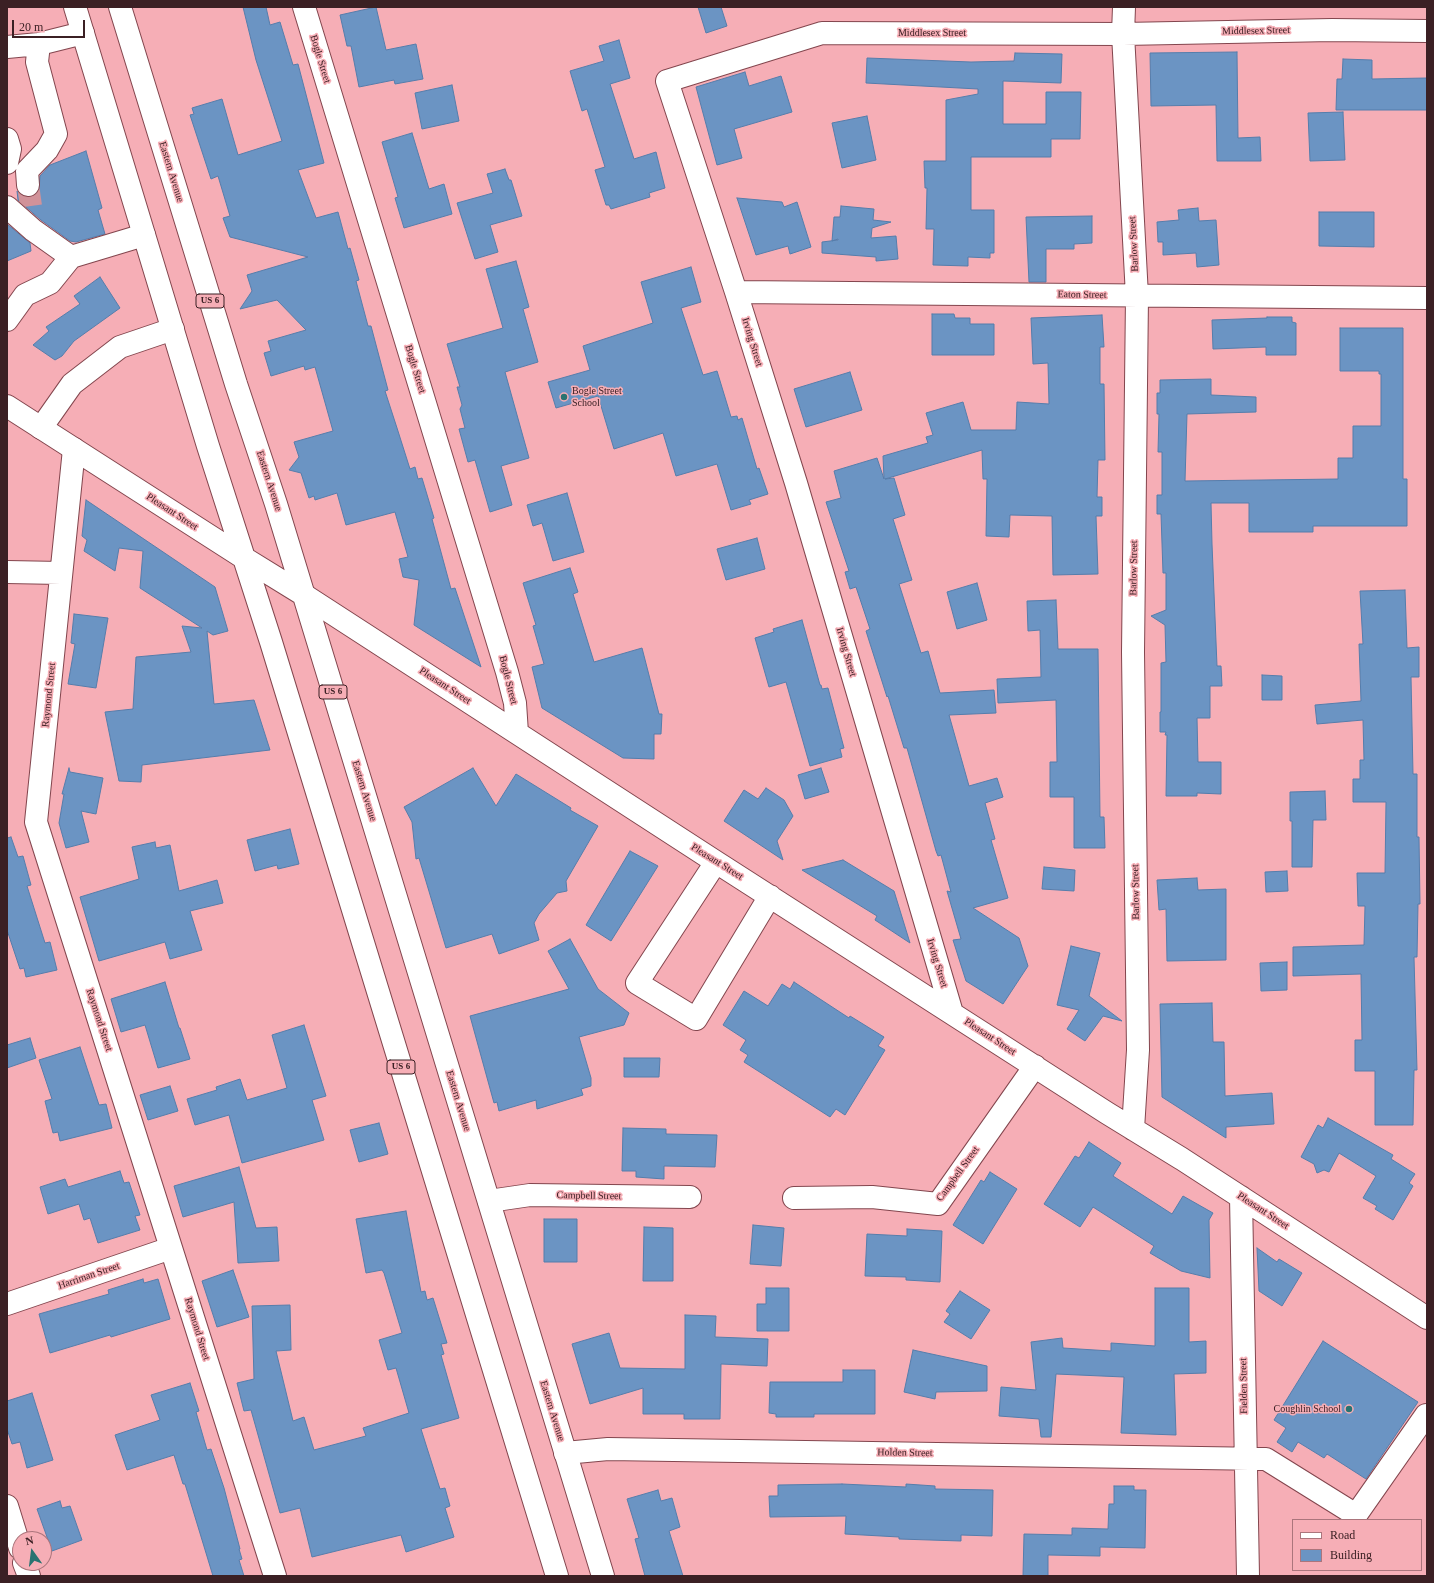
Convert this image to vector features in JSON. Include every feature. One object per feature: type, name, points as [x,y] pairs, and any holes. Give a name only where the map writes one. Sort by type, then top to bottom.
[{"type":"street","name":"US 6","points":[[75,7],[557,1576]]},
{"type":"street","name":"Eastern Avenue","points":[[120,7],[230,364],[264,462],[603,1576]]},
{"type":"street","name":"Bogle Street","points":[[304,7],[507,672],[515,703],[517,733]]},
{"type":"street","name":"Barlow Street","points":[[1124,7],[1123,34],[1137,296],[1133,652],[1138,1050],[1133,1129]]},
{"type":"street","name":"Middlesex Street","points":[[736,292],[667,81],[822,33],[1123,34],[1332,30],[1427,31]]},
{"type":"street","points":[[7,47],[39,44],[83,33]]},
{"type":"street","points":[[28,185],[27,171],[47,150],[56,134],[37,62],[39,44]]},
{"type":"street","points":[[7,139],[10,149],[7,163]]},
{"type":"street","points":[[31,206],[33,230]]},
{"type":"street","points":[[7,207],[33,230],[71,256]]},
{"type":"street","points":[[7,320],[25,295],[50,284],[71,256],[144,235]]},
{"type":"street","name":"Eaton Street","points":[[736,292],[900,292],[1137,296],[1427,298]]},
{"type":"street","name":"Irving Street","points":[[736,292],[796,483],[952,1013]]},
{"type":"street","points":[[41,428],[72,384],[120,347],[173,329]]},
{"type":"street","name":"Pleasant Street","points":[[7,406],[304,595],[716,862],[1241,1197],[1427,1318]]},
{"type":"street","name":"Raymond Street","points":[[74,449],[36,822],[274,1576]]},
{"type":"street","points":[[7,572],[61,573]]},
{"type":"street","points":[[716,862],[637,983],[696,1019],[770,896]]},
{"type":"street","name":"Campbell Street","points":[[794,1198],[872,1197],[938,1204],[1035,1066]]},
{"type":"street","name":"Campbell Street","points":[[489,1201],[530,1195],[690,1197]]},
{"type":"street","name":"Fielden Street","points":[[1241,1197],[1248,1576]]},
{"type":"street","name":"Harriman Street","points":[[7,1304],[171,1248]]},
{"type":"street","name":"Holden Street","points":[[565,1453],[608,1449],[1266,1459],[1356,1515],[1426,1415]]},
{"type":"street","points":[[7,1506],[15,1531]]},
{"type":"building","points":[[243,7],[266,7],[270,25],[280,22],[293,65],[298,64],[324,163],[298,170],[316,218],[338,212],[348,249],[350,248],[359,280],[356,281],[368,326],[371,326],[388,390],[385,391],[410,469],[415,467],[418,479],[422,478],[434,518],[432,519],[451,589],[455,588],[481,667],[414,625],[419,580],[403,577],[399,559],[408,557],[395,512],[346,525],[337,493],[315,500],[314,496],[309,498],[301,473],[289,470],[299,457],[294,442],[333,431],[315,367],[305,370],[304,366],[271,376],[264,353],[271,351],[268,341],[306,330],[277,300],[240,309],[252,291],[247,275],[308,257],[230,237],[223,218],[230,216],[218,176],[211,179],[190,115],[194,114],[192,108],[222,99],[238,155],[282,141],[256,60]]},
{"type":"building","points":[[376,7],[386,50],[416,44],[423,79],[395,84],[394,80],[359,87],[351,46],[347,46],[340,15]]},
{"type":"building","points":[[698,7],[721,7],[727,26],[706,33]]},
{"type":"building","points":[[619,40],[630,78],[610,84],[634,159],[656,152],[665,188],[649,193],[650,197],[611,209],[609,205],[606,205],[595,170],[605,167],[587,109],[582,111],[570,71],[604,61],[599,46]]},
{"type":"building","points":[[1237,52],[1238,138],[1260,137],[1261,161],[1217,161],[1216,105],[1151,106],[1150,53]]},
{"type":"building","points":[[1015,53],[1062,54],[1061,83],[1003,81],[1003,124],[1046,124],[1046,92],[1081,92],[1080,139],[1051,139],[1051,157],[971,157],[971,210],[994,210],[994,253],[990,253],[990,258],[968,257],[968,266],[933,265],[934,229],[926,229],[927,188],[925,188],[924,161],[946,161],[946,100],[978,94],[978,89],[866,83],[867,58],[971,62],[1014,61]]},
{"type":"building","points":[[1343,59],[1372,60],[1372,79],[1427,78],[1427,110],[1336,110],[1337,79],[1342,79]]},
{"type":"building","points":[[745,72],[749,86],[781,76],[792,112],[734,129],[742,158],[717,165],[696,87]]},
{"type":"building","points":[[452,85],[459,121],[422,129],[415,93]]},
{"type":"building","points":[[1343,112],[1345,160],[1310,161],[1308,113]]},
{"type":"building","points":[[867,116],[876,160],[842,168],[832,123]]},
{"type":"building","points":[[412,133],[429,189],[444,184],[452,214],[404,228],[395,198],[398,197],[382,142]]},
{"type":"building","points":[[86,151],[102,208],[98,210],[105,234],[76,242],[70,241],[41,220],[18,200],[17,191],[23,196],[35,196],[39,190],[40,176],[50,165]]},
{"type":"building","points":[[505,169],[509,180],[511,180],[522,216],[490,225],[498,252],[475,259],[457,203],[493,193],[487,174]]},
{"type":"building","points":[[737,198],[782,202],[784,207],[797,202],[811,247],[790,254],[788,246],[756,255]]},
{"type":"building","points":[[841,206],[874,209],[873,220],[891,222],[872,228],[871,238],[896,236],[898,259],[876,261],[876,257],[822,253],[822,242],[832,241],[834,217],[840,217]]},
{"type":"building","points":[[1198,208],[1199,221],[1216,220],[1219,265],[1197,267],[1196,253],[1163,255],[1163,242],[1158,242],[1157,222],[1179,220],[1178,210]]},
{"type":"building","points":[[1319,212],[1374,212],[1374,247],[1319,246]]},
{"type":"building","points":[[1092,216],[1092,243],[1074,244],[1074,249],[1046,249],[1046,282],[1029,282],[1026,217]]},
{"type":"building","points":[[7,224],[30,243],[31,251],[7,261]]},
{"type":"building","points":[[516,261],[529,307],[523,309],[538,362],[505,372],[529,458],[501,466],[512,505],[490,512],[475,460],[468,462],[459,429],[465,428],[460,409],[462,405],[457,387],[460,387],[447,344],[503,328],[486,269]]},
{"type":"building","points":[[691,267],[701,302],[681,308],[703,375],[717,371],[731,417],[737,416],[738,420],[742,418],[757,469],[759,468],[768,494],[749,500],[751,504],[731,510],[717,464],[676,476],[663,433],[614,449],[598,396],[556,408],[548,382],[590,370],[583,346],[653,323],[641,282]]},
{"type":"building","points":[[100,277],[120,308],[74,341],[62,356],[55,360],[33,345],[49,331],[46,327],[80,304],[74,296]]},
{"type":"building","points":[[932,314],[954,314],[955,318],[970,318],[970,324],[994,324],[994,355],[932,355]]},
{"type":"building","points":[[1102,315],[1104,347],[1100,347],[1100,384],[1104,384],[1105,460],[1098,460],[1097,497],[1102,497],[1102,516],[1096,516],[1098,574],[1053,575],[1052,516],[1010,515],[1009,537],[986,536],[987,479],[983,479],[982,450],[885,479],[894,478],[905,515],[893,519],[912,580],[899,584],[921,653],[928,651],[940,693],[994,690],[996,713],[949,715],[969,786],[997,778],[1003,797],[985,803],[995,839],[991,840],[1008,898],[973,908],[1019,938],[1028,966],[1003,1004],[966,981],[953,940],[961,939],[947,891],[951,892],[941,855],[938,856],[936,851],[907,748],[904,748],[866,631],[870,629],[856,587],[850,589],[845,572],[849,571],[826,502],[841,498],[834,471],[877,458],[884,479],[883,456],[928,443],[926,437],[933,435],[926,413],[963,402],[971,430],[1016,430],[1017,402],[1049,404],[1048,363],[1033,364],[1031,318]]},
{"type":"building","points":[[1292,317],[1292,322],[1296,323],[1296,355],[1266,355],[1266,347],[1213,349],[1212,320]]},
{"type":"building","points":[[1340,328],[1403,328],[1403,479],[1407,479],[1407,526],[1313,526],[1313,532],[1249,532],[1249,503],[1211,503],[1217,666],[1221,666],[1222,686],[1210,686],[1210,718],[1197,718],[1198,762],[1221,762],[1221,794],[1197,793],[1197,796],[1166,796],[1167,735],[1165,735],[1166,732],[1160,732],[1161,663],[1166,662],[1165,625],[1151,616],[1166,610],[1166,573],[1163,573],[1161,514],[1157,514],[1157,495],[1162,495],[1162,452],[1158,452],[1159,414],[1157,414],[1157,393],[1160,393],[1160,380],[1211,379],[1211,395],[1256,397],[1256,412],[1187,414],[1185,481],[1338,479],[1338,458],[1353,458],[1353,426],[1381,426],[1381,374],[1379,374],[1379,371],[1340,371]]},
{"type":"building","points":[[850,372],[862,410],[806,427],[794,389]]},
{"type":"building","points":[[567,493],[584,552],[553,561],[542,523],[533,526],[527,505]]},
{"type":"building","points":[[86,500],[215,587],[228,631],[213,635],[207,631],[214,704],[254,700],[270,750],[142,765],[141,782],[119,781],[105,712],[133,709],[136,657],[191,652],[182,626],[202,628],[140,588],[143,551],[119,548],[115,571],[84,551],[87,540],[82,536]]},
{"type":"building","points":[[757,538],[765,569],[726,580],[717,549]]},
{"type":"building","points":[[570,568],[578,592],[573,594],[594,662],[642,648],[659,714],[662,714],[661,734],[654,734],[654,759],[623,758],[542,708],[532,667],[544,664],[533,626],[536,625],[523,583]]},
{"type":"building","points":[[977,583],[987,620],[957,629],[947,592]]},
{"type":"building","points":[[1405,590],[1407,648],[1419,647],[1419,677],[1411,677],[1413,774],[1417,774],[1417,837],[1419,837],[1420,904],[1418,904],[1417,957],[1414,957],[1417,1070],[1414,1070],[1413,1125],[1375,1125],[1375,1071],[1355,1071],[1355,1040],[1362,1040],[1361,974],[1293,976],[1293,947],[1364,945],[1365,906],[1358,906],[1357,873],[1385,873],[1386,802],[1353,802],[1353,779],[1360,779],[1360,760],[1364,760],[1363,720],[1317,724],[1315,705],[1361,701],[1359,644],[1363,644],[1360,591]]},
{"type":"building","points":[[1056,600],[1058,649],[1098,649],[1100,817],[1104,817],[1105,848],[1074,848],[1074,797],[1050,797],[1050,762],[1057,762],[1056,700],[998,703],[997,679],[1041,677],[1040,630],[1028,631],[1027,601]]},
{"type":"building","points":[[74,614],[108,618],[96,688],[68,684],[75,644],[71,643]]},
{"type":"building","points":[[802,620],[820,685],[822,689],[828,688],[844,748],[840,749],[842,757],[810,766],[786,682],[769,687],[755,638],[774,632],[773,629]]},
{"type":"building","points":[[1262,675],[1282,676],[1282,700],[1262,700]]},
{"type":"building","points":[[69,768],[70,772],[103,778],[96,814],[81,811],[89,842],[66,848],[59,823],[64,794],[62,794]]},
{"type":"building","points":[[473,768],[496,806],[516,774],[571,808],[570,810],[598,826],[566,881],[567,891],[557,893],[539,914],[534,923],[539,940],[499,954],[492,934],[446,948],[419,858],[416,859],[412,822],[404,807]]},
{"type":"building","points":[[821,768],[829,792],[805,799],[798,775]]},
{"type":"building","points":[[766,788],[784,800],[793,816],[777,841],[783,860],[724,821],[744,790],[758,799]]},
{"type":"building","points":[[1325,791],[1326,820],[1313,820],[1312,867],[1292,867],[1292,821],[1290,821],[1290,792]]},
{"type":"building","points":[[290,829],[299,864],[278,869],[277,865],[255,871],[247,840]]},
{"type":"building","points":[[11,837],[18,857],[23,856],[31,885],[27,886],[45,943],[50,942],[57,970],[26,977],[24,968],[20,969],[7,930],[7,838]]},
{"type":"building","points":[[155,842],[156,848],[170,845],[179,891],[217,880],[223,903],[190,911],[202,950],[170,959],[165,942],[99,961],[80,897],[139,879],[132,847]]},
{"type":"building","points":[[630,851],[658,866],[611,941],[586,925]]},
{"type":"building","points":[[843,860],[894,891],[910,943],[875,920],[877,916],[802,870]]},
{"type":"building","points":[[1044,867],[1075,870],[1074,891],[1042,889]]},
{"type":"building","points":[[1287,871],[1288,891],[1266,892],[1265,872]]},
{"type":"building","points":[[1197,878],[1198,890],[1226,889],[1226,960],[1167,961],[1166,909],[1159,910],[1157,880]]},
{"type":"building","points":[[570,939],[598,989],[629,1013],[624,1025],[579,1037],[591,1078],[591,1086],[581,1089],[583,1095],[537,1109],[536,1100],[499,1111],[497,1102],[494,1103],[470,1016],[569,989],[548,951]]},
{"type":"building","points":[[1071,946],[1100,953],[1089,996],[1122,1021],[1103,1016],[1085,1041],[1067,1029],[1079,1010],[1057,1005]]},
{"type":"building","points":[[1287,962],[1287,990],[1261,991],[1260,963]]},
{"type":"building","points":[[165,982],[190,1059],[158,1068],[145,1025],[121,1032],[111,999]]},
{"type":"building","points":[[794,982],[849,1018],[850,1016],[884,1037],[878,1046],[885,1050],[845,1115],[836,1109],[830,1117],[744,1062],[748,1055],[740,1050],[746,1040],[723,1025],[744,991],[768,1006],[782,984],[790,989]]},
{"type":"building","points":[[1212,1003],[1213,1042],[1224,1042],[1225,1096],[1272,1093],[1274,1124],[1226,1127],[1226,1138],[1162,1097],[1160,1004]]},
{"type":"building","points":[[304,1025],[326,1096],[312,1100],[324,1140],[242,1163],[229,1115],[195,1125],[187,1099],[217,1090],[216,1087],[240,1079],[247,1100],[287,1088],[272,1035]]},
{"type":"building","points":[[30,1038],[36,1058],[7,1068],[7,1045]]},
{"type":"building","points":[[80,1047],[99,1105],[106,1104],[112,1128],[60,1141],[58,1132],[53,1133],[45,1101],[52,1099],[39,1060]]},
{"type":"building","points":[[624,1058],[660,1058],[659,1077],[624,1077]]},
{"type":"building","points":[[170,1086],[178,1111],[148,1120],[140,1095]]},
{"type":"building","points":[[1328,1118],[1393,1155],[1391,1159],[1415,1174],[1409,1183],[1413,1186],[1393,1220],[1375,1209],[1377,1206],[1363,1198],[1376,1176],[1339,1153],[1329,1172],[1324,1170],[1317,1173],[1314,1164],[1301,1157],[1318,1125],[1323,1128]]},
{"type":"building","points":[[379,1123],[388,1154],[359,1162],[350,1130]]},
{"type":"building","points":[[623,1128],[666,1129],[666,1134],[717,1135],[715,1167],[664,1166],[664,1179],[636,1177],[636,1171],[622,1171]]},
{"type":"building","points":[[1089,1142],[1121,1163],[1113,1176],[1172,1214],[1183,1196],[1213,1213],[1209,1220],[1210,1278],[1181,1271],[1150,1253],[1154,1246],[1093,1207],[1080,1227],[1044,1204],[1075,1156],[1079,1158]]},
{"type":"building","points":[[239,1167],[256,1228],[277,1227],[279,1261],[238,1263],[234,1202],[183,1217],[174,1186]]},
{"type":"building","points":[[120,1171],[124,1183],[129,1182],[140,1215],[135,1216],[140,1230],[98,1243],[90,1218],[84,1220],[79,1204],[48,1214],[40,1187],[65,1179],[68,1187]]},
{"type":"building","points":[[990,1172],[1017,1189],[983,1244],[953,1225],[981,1180],[984,1182]]},
{"type":"building","points":[[406,1211],[421,1292],[425,1291],[427,1300],[433,1298],[447,1343],[441,1344],[444,1354],[441,1355],[459,1418],[421,1429],[440,1489],[445,1488],[450,1506],[445,1508],[454,1537],[406,1552],[401,1535],[312,1557],[300,1508],[280,1513],[251,1410],[244,1411],[237,1383],[254,1379],[252,1306],[290,1305],[291,1350],[276,1351],[293,1421],[304,1417],[314,1450],[366,1436],[363,1428],[409,1413],[396,1368],[388,1370],[379,1340],[402,1333],[384,1273],[382,1270],[366,1273],[356,1219]]},
{"type":"building","points":[[544,1219],[577,1219],[577,1262],[544,1262]]},
{"type":"building","points":[[753,1225],[784,1228],[781,1266],[750,1264]]},
{"type":"building","points":[[644,1227],[673,1228],[673,1281],[643,1281]]},
{"type":"building","points":[[907,1229],[942,1231],[940,1282],[906,1280],[906,1277],[865,1276],[867,1234],[907,1236]]},
{"type":"building","points":[[1257,1248],[1277,1262],[1279,1259],[1302,1273],[1282,1306],[1259,1291]]},
{"type":"building","points":[[233,1270],[249,1317],[217,1327],[202,1281]]},
{"type":"building","points":[[143,1279],[144,1283],[158,1279],[170,1319],[111,1337],[110,1335],[50,1353],[39,1314],[109,1294],[108,1290]]},
{"type":"building","points":[[766,1288],[789,1288],[789,1331],[757,1331],[757,1304],[766,1304]]},
{"type":"building","points":[[1155,1288],[1189,1288],[1189,1342],[1206,1341],[1206,1373],[1174,1374],[1176,1435],[1121,1433],[1124,1377],[1056,1374],[1051,1437],[1041,1437],[1039,1419],[999,1416],[1001,1387],[1036,1390],[1031,1342],[1062,1338],[1063,1348],[1111,1351],[1111,1343],[1155,1346]]},
{"type":"building","points":[[960,1291],[990,1310],[971,1339],[944,1322],[950,1314],[946,1311]]},
{"type":"building","points":[[685,1315],[716,1316],[715,1337],[768,1339],[767,1366],[721,1364],[720,1419],[684,1419],[684,1414],[643,1414],[643,1388],[590,1404],[572,1344],[609,1333],[620,1368],[685,1369]]},
{"type":"building","points":[[1323,1341],[1418,1402],[1366,1479],[1327,1454],[1324,1458],[1298,1442],[1292,1452],[1277,1442],[1286,1428],[1274,1420]]},
{"type":"building","points":[[913,1350],[987,1366],[987,1391],[936,1392],[935,1399],[904,1392]]},
{"type":"building","points":[[843,1370],[875,1370],[875,1414],[814,1414],[814,1417],[776,1417],[776,1414],[769,1413],[770,1382],[843,1382]]},
{"type":"building","points":[[190,1383],[199,1411],[196,1412],[207,1450],[211,1449],[224,1488],[240,1549],[242,1559],[239,1560],[244,1576],[213,1576],[185,1484],[183,1484],[174,1455],[127,1470],[115,1435],[160,1420],[151,1395]]},
{"type":"building","points":[[32,1393],[53,1460],[27,1468],[20,1442],[12,1444],[7,1429],[7,1401]]},
{"type":"building","points":[[842,1484],[906,1487],[906,1484],[935,1486],[935,1489],[993,1490],[992,1536],[961,1535],[961,1541],[899,1539],[899,1537],[845,1534],[846,1516],[770,1517],[769,1496],[778,1496],[778,1485]]},
{"type":"building","points":[[1114,1486],[1134,1486],[1134,1490],[1146,1490],[1145,1548],[1100,1547],[1100,1556],[1048,1555],[1048,1576],[1023,1576],[1024,1534],[1072,1535],[1072,1528],[1108,1529],[1109,1504],[1114,1504]]},
{"type":"building","points":[[658,1490],[661,1501],[672,1498],[680,1527],[669,1531],[683,1576],[645,1576],[635,1539],[639,1538],[627,1499]]},
{"type":"building","points":[[60,1501],[62,1508],[70,1506],[82,1540],[52,1551],[52,1531],[45,1531],[37,1509]]},
{"type":"tunnel","points":[[28,185],[31,206]]},
{"type":"place","name":"Bogle Street School","points":[[564,397]]},
{"type":"place","name":"Coughlin School","points":[[1349,1409]]}]
